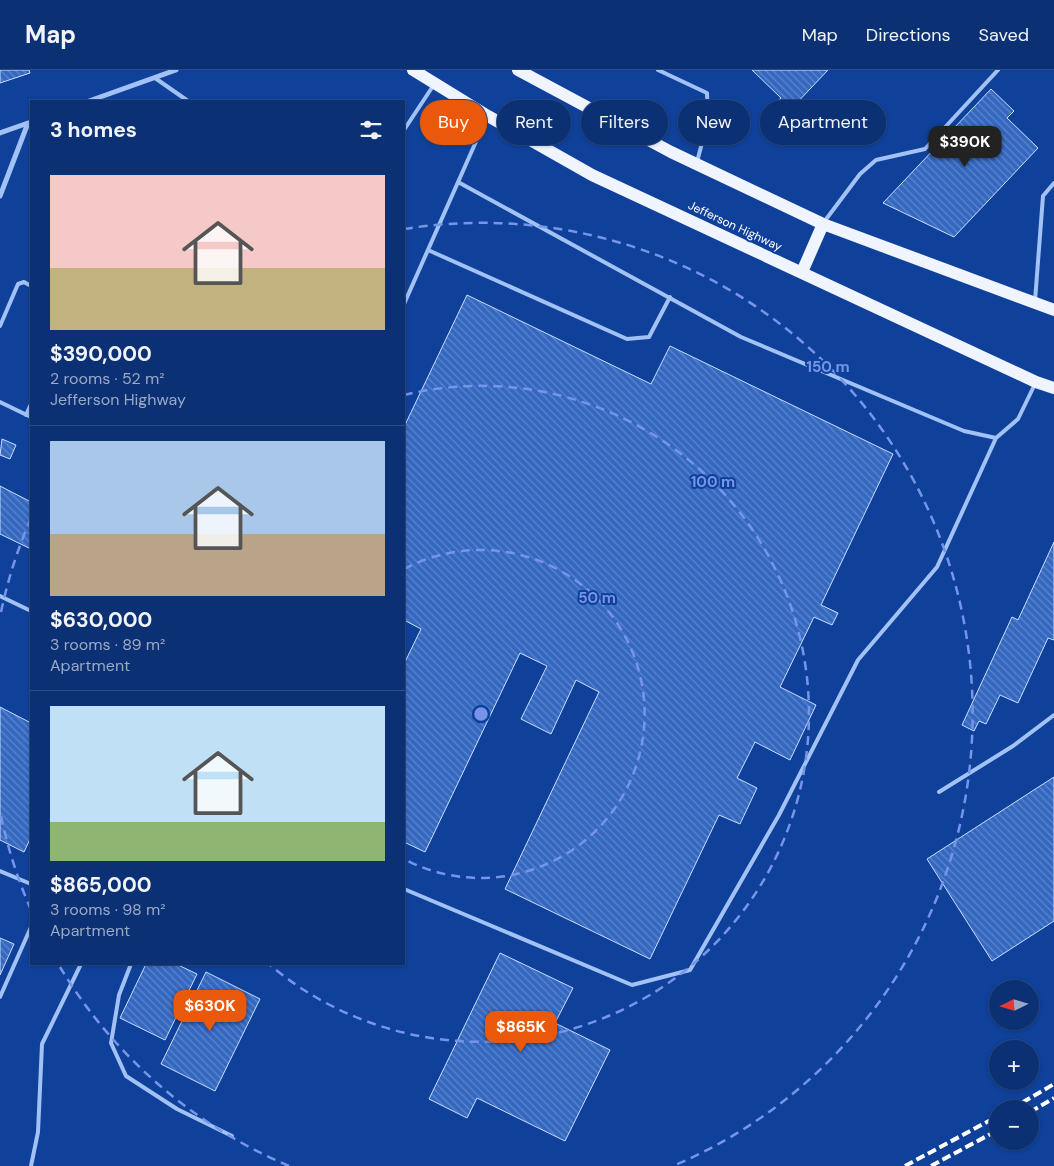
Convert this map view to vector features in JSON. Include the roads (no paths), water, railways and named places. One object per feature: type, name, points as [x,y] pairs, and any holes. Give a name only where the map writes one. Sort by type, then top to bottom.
[{"type":"main road","name":"Jefferson Highway","points":[[413,70],[434,85],[592,175],[1036,382],[1054,388]]},
{"type":"main road","points":[[518,70],[696,164],[823,224],[1054,310]]},
{"type":"main road","points":[[802,272],[823,224]]},
{"type":"street","points":[[92,100],[176,70]]},
{"type":"street","points":[[0,133],[30,122]]},
{"type":"street","points":[[0,196],[30,122]]},
{"type":"lane","points":[[658,70],[706,93],[708,120],[696,164]]},
{"type":"lane","points":[[823,224],[876,160],[925,149],[998,70]]},
{"type":"lane","points":[[155,78],[187,100]]},
{"type":"lane","points":[[405,128],[434,85]]},
{"type":"lane","points":[[405,302],[488,116]]},
{"type":"lane","points":[[458,182],[741,336],[964,431],[996,438]]},
{"type":"lane","points":[[1035,303],[1042,196],[1054,183]]},
{"type":"lane","points":[[428,250],[628,339],[649,337],[670,297]]},
{"type":"lane","points":[[0,326],[18,284],[24,282],[30,285]]},
{"type":"lane","points":[[405,889],[632,986],[690,970],[779,816],[858,660],[936,567],[996,438],[1018,419],[1036,382]]},
{"type":"lane","points":[[0,402],[30,417]]},
{"type":"lane","points":[[26,415],[30,406]]},
{"type":"lane","points":[[0,596],[30,611]]},
{"type":"lane","points":[[939,792],[1013,746],[1054,715]]},
{"type":"lane","points":[[0,871],[30,884]]},
{"type":"lane","points":[[0,997],[30,929]]},
{"type":"lane","points":[[31,1166],[38,1132],[42,1044],[81,965]]},
{"type":"lane","points":[[131,965],[119,996],[111,1043],[126,1076],[177,1109],[232,1136]]},
{"type":"railway","points":[[1026,1100],[1054,1084]]},
{"type":"railway","points":[[1039,1107],[1054,1098]]},
{"type":"railway","points":[[905,1166],[989,1121]]},
{"type":"railway","points":[[931,1166],[989,1135]]}]
